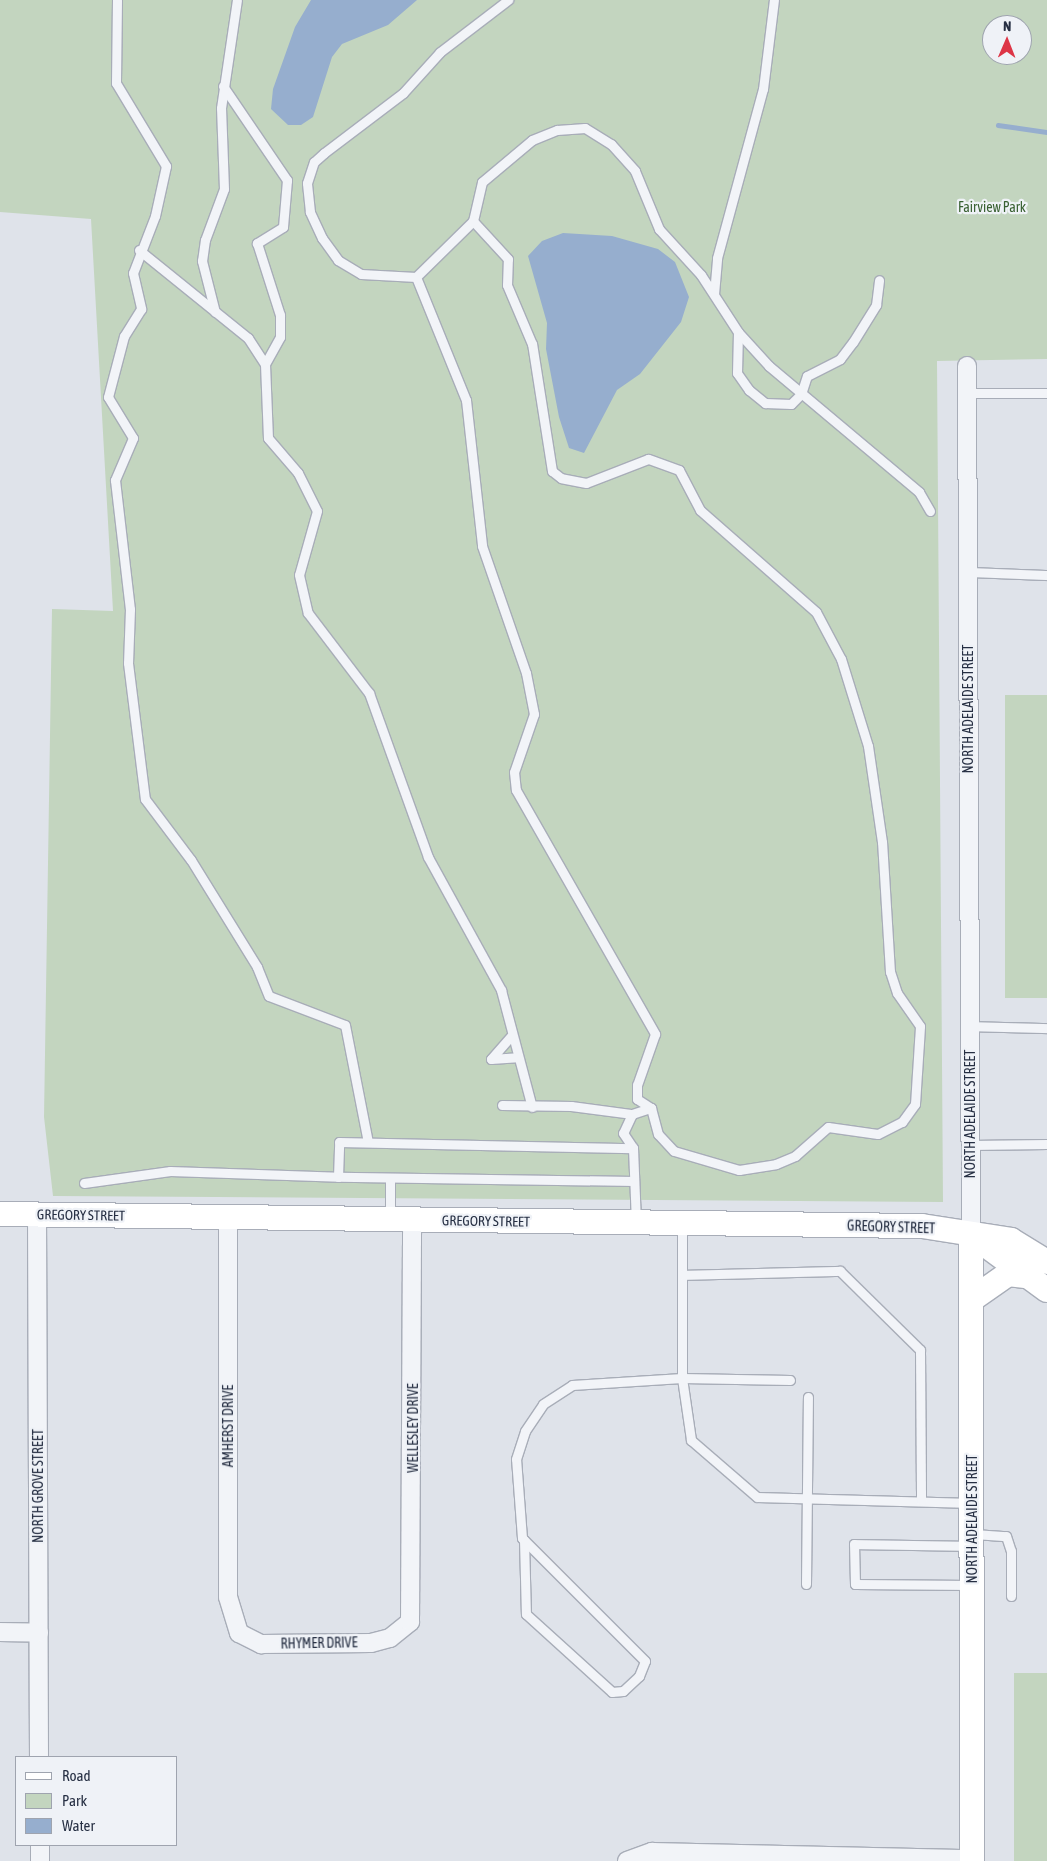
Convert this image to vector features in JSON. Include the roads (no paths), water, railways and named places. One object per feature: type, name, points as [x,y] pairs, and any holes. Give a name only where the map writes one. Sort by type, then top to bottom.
[{"type":"main road","name":"GREGORY STREET","points":[[0,1214],[922,1226],[970,1234],[1042,1276]]},
{"type":"main road","name":"NORTH ADELAIDE STREET","points":[[970,1234],[972,1860]]},
{"type":"main road","points":[[971,1300],[1008,1274],[1042,1276]]},
{"type":"street","name":"NORTH ADELAIDE STREET","points":[[966,366],[970,1234]]},
{"type":"street","name":"NORTH GROVE STREET","points":[[37,1214],[39,1756]]},
{"type":"street","name":"AMHERST DRIVE","points":[[228,1217],[228,1597],[239,1632]]},
{"type":"street","name":"WELLESLEY DRIVE","points":[[400,1632],[413,1610],[401,1219]]},
{"type":"street","points":[[0,1632],[39,1633]]},
{"type":"street","name":"RHYMER DRIVE","points":[[239,1632],[261,1644],[371,1643],[400,1632]]},
{"type":"street","points":[[40,1846],[40,1861]]},
{"type":"street","points":[[627,1861],[652,1852],[972,1860]]},
{"type":"lane","points":[[117,0],[116,83],[166,166],[155,216],[139,250],[133,273],[141,308],[124,336],[108,397],[133,438],[115,480],[130,609],[128,663],[145,799],[191,860],[257,967],[269,996],[345,1025],[368,1142]]},
{"type":"lane","points":[[215,312],[202,261],[204,240],[224,189],[223,86],[237,0]]},
{"type":"lane","points":[[508,0],[440,52],[403,93],[324,154],[309,175],[310,212],[338,260],[361,274],[416,277],[473,221],[476,194],[492,170],[532,140],[557,130],[585,128],[611,144],[632,166],[659,229],[714,294],[738,332],[801,394],[920,492],[930,511]]},
{"type":"lane","points":[[714,294],[716,258],[763,89],[774,0]]},
{"type":"lane","points":[[223,86],[287,180],[283,227],[257,243],[280,316],[280,337],[265,364]]},
{"type":"lane","points":[[416,277],[466,400],[482,546],[526,673],[534,714],[514,772],[516,790],[655,1034],[637,1085],[636,1099],[650,1108],[658,1134],[674,1151],[739,1170],[795,1156],[828,1127],[878,1134],[909,1114],[918,1088],[915,1054],[920,1026],[897,993],[890,972],[882,842],[868,746],[841,659],[816,612],[700,510],[679,470],[648,459],[586,482],[561,478],[552,471],[532,344],[507,285],[508,259],[473,221]]},
{"type":"lane","points":[[139,250],[248,338],[265,364],[268,438],[298,473],[317,511],[298,575],[308,613],[369,693],[428,857],[501,990],[511,1036],[532,1108]]},
{"type":"lane","points":[[738,332],[737,373],[749,390],[776,406],[791,404],[801,394],[807,376],[840,359],[876,305],[879,280]]},
{"type":"lane","points":[[967,392],[1047,393]]},
{"type":"lane","points":[[968,572],[1047,574]]},
{"type":"lane","points":[[970,1026],[1047,1028]]},
{"type":"lane","points":[[511,1036],[491,1059],[517,1057]]},
{"type":"lane","points":[[502,1106],[532,1108],[571,1106],[632,1114],[650,1108]]},
{"type":"lane","points":[[632,1114],[622,1133],[633,1148],[636,1223]]},
{"type":"lane","points":[[338,1177],[339,1142],[633,1148]]},
{"type":"lane","points":[[970,1144],[1047,1144]]},
{"type":"lane","points":[[84,1183],[170,1171],[338,1177],[634,1181]]},
{"type":"lane","points":[[390,1178],[401,1219]]},
{"type":"lane","points":[[682,1223],[684,1275],[682,1378],[691,1440],[757,1497],[972,1503]]},
{"type":"lane","points":[[684,1275],[840,1271],[920,1350],[921,1501]]},
{"type":"lane","points":[[524,1540],[645,1661],[639,1676],[623,1692],[612,1692],[526,1614],[524,1540],[517,1506],[516,1459],[525,1431],[543,1404],[572,1386],[682,1378],[790,1380]]},
{"type":"lane","points":[[806,1584],[805,1498],[808,1397]]},
{"type":"lane","points":[[972,1584],[855,1584],[854,1544],[971,1540],[1006,1536],[1011,1551],[1011,1596]]},
{"type":"water","points":[[311,0],[417,0],[388,25],[342,44],[332,57],[313,117],[301,125],[288,125],[271,109],[273,89],[295,27]]},
{"type":"water","points":[[563,233],[612,236],[658,249],[675,262],[689,297],[681,322],[640,374],[617,390],[584,453],[569,448],[559,417],[546,349],[547,323],[528,256],[542,241]]},
{"type":"waterway","points":[[998,125],[1047,132]]},
{"type":"park label","name":"Fairview Park","points":[[992,207]]}]
